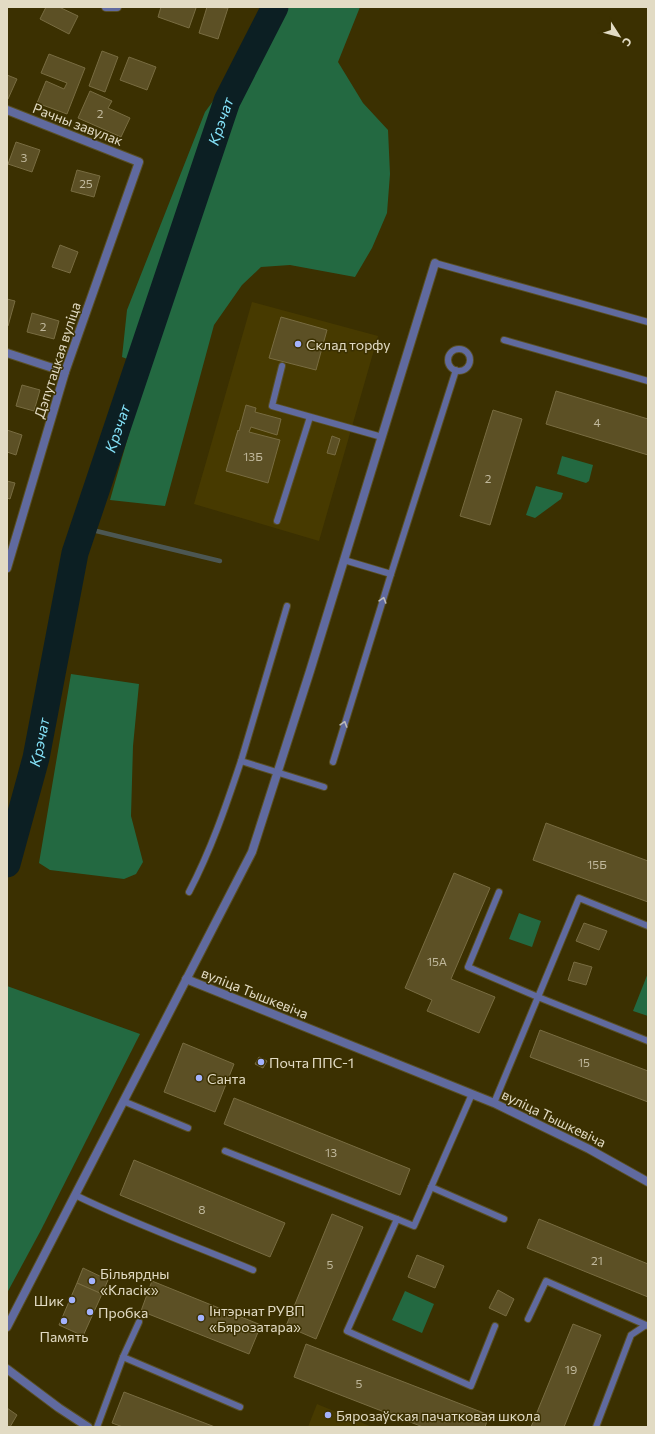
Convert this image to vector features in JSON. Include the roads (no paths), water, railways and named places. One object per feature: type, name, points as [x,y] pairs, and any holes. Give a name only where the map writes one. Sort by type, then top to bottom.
[{"type":"street","points":[[106,7],[117,7]]},
{"type":"street","name":"Рачны завулак","points":[[7,110],[139,162]]},
{"type":"street","name":"Дэпутацкая вуліца","points":[[7,568],[65,372],[139,162]]},
{"type":"street","points":[[186,979],[252,852],[382,438],[435,263]]},
{"type":"street","points":[[7,353],[65,372]]},
{"type":"street","name":"вуліца Тышкевіча","points":[[7,1327],[186,979],[494,1103],[589,1149],[648,1182]]},
{"type":"street","points":[[7,1369],[59,1408],[88,1427]]},
{"type":"lane","points":[[435,263],[648,322]]},
{"type":"lane","points":[[504,340],[648,381]]},
{"type":"lane","points":[[282,366],[272,406],[382,438]]},
{"type":"lane","points":[[333,762],[456,370]]},
{"type":"lane","points":[[277,520],[310,417]]},
{"type":"lane","points":[[344,560],[391,574]]},
{"type":"lane","points":[[189,892],[204,863],[224,813],[287,606]]},
{"type":"lane","points":[[241,761],[324,787]]},
{"type":"lane","points":[[499,892],[468,967],[648,1041]]},
{"type":"lane","points":[[494,1103],[579,898],[648,926]]},
{"type":"lane","points":[[224,1151],[414,1226],[472,1094]]},
{"type":"lane","points":[[123,1102],[188,1128]]},
{"type":"lane","points":[[431,1187],[504,1219]]},
{"type":"lane","points":[[75,1195],[92,1204],[252,1270]]},
{"type":"lane","points":[[396,1219],[347,1331],[471,1386],[496,1326]]},
{"type":"lane","points":[[528,1319],[546,1281],[647,1326]]},
{"type":"lane","points":[[97,1427],[123,1357],[139,1322]]},
{"type":"lane","points":[[596,1427],[631,1335],[647,1326]]},
{"type":"lane","points":[[123,1357],[240,1407]]},
{"type":"waterway","name":"Крэчат","points":[[7,864],[36,758],[75,553],[227,101],[275,7]]},
{"type":"waterway","points":[[84,528],[220,561]]},
{"type":"place","name":"Склад торфу","points":[[298,344]]},
{"type":"place","name":"Почта ППС-1","points":[[261,1062]]},
{"type":"place","name":"Санта","points":[[199,1078]]},
{"type":"place","name":"Більярдны «Класік»","points":[[92,1281]]},
{"type":"place","name":"Шик","points":[[72,1300]]},
{"type":"place","name":"Пробка","points":[[90,1312]]},
{"type":"place","name":"Інтэрнат РУВП «Бярозатара»","points":[[201,1318]]},
{"type":"place","name":"Память","points":[[64,1321]]},
{"type":"place","name":"Бярозаўская пачатковая школа","points":[[328,1415]]}]
